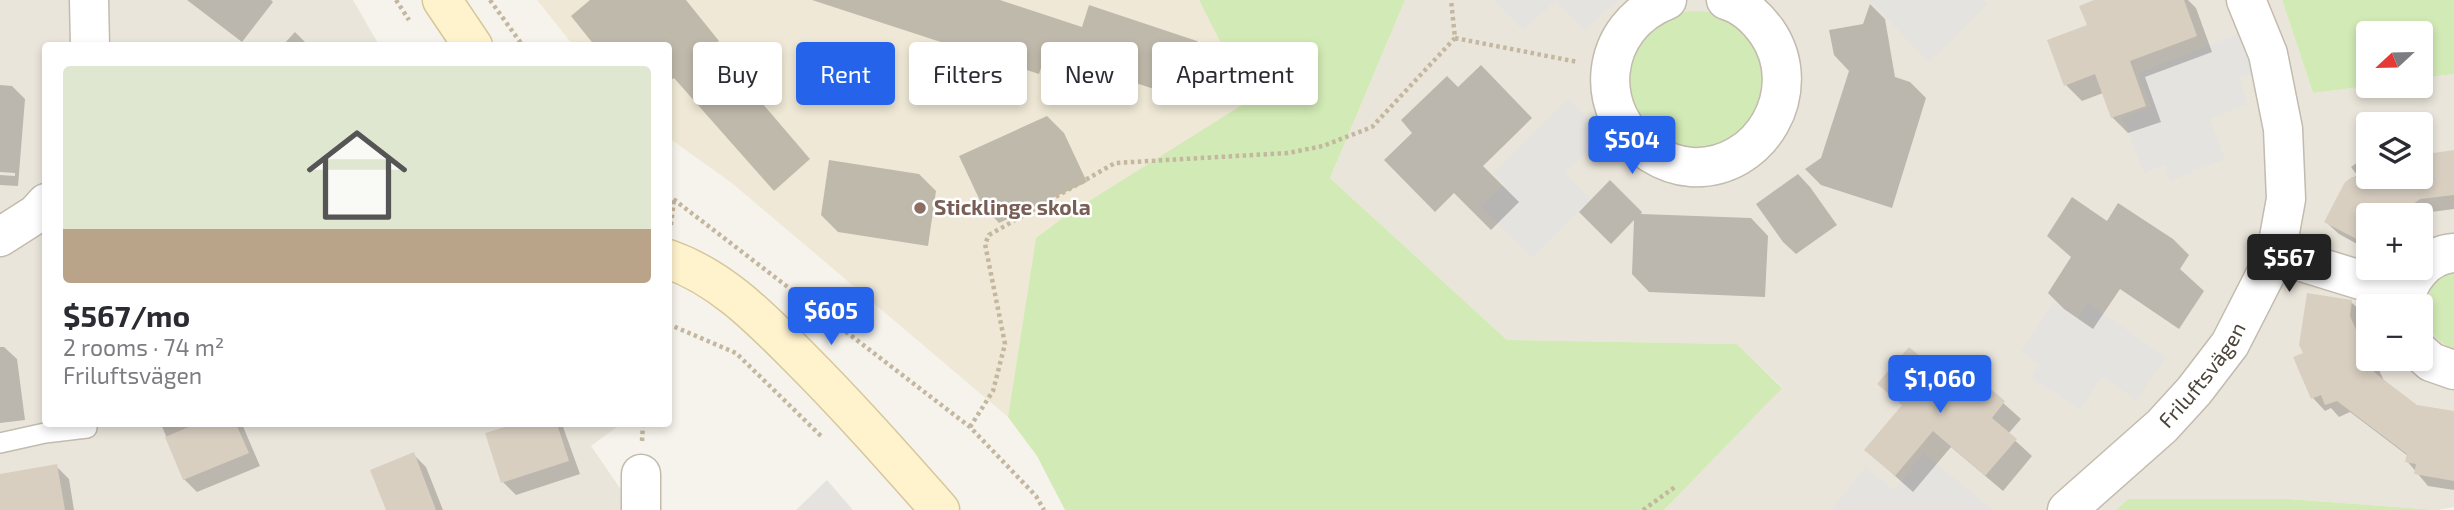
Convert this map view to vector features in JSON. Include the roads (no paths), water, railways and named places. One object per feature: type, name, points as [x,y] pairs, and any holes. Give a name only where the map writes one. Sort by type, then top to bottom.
[{"type":"street","points":[[89,0],[89,42]]},
{"type":"street","points":[[442,0],[470,42]]},
{"type":"street","points":[[1667,0],[1653,6],[1631,24],[1618,45],[1610,69],[1610,90],[1619,119],[1636,143],[1661,160],[1690,167],[1720,164],[1746,151],[1768,130],[1780,103],[1783,73],[1769,10],[1726,0]]},
{"type":"street","name":"Friluftsvägen","points":[[2067,510],[2162,426],[2194,391],[2230,344],[2276,254],[2286,199],[2283,129],[2268,54],[2246,0]]},
{"type":"street","points":[[0,237],[42,207]]},
{"type":"street","points":[[2407,294],[2414,276],[2428,262],[2447,253],[2454,253]]},
{"type":"street","points":[[2276,254],[2388,294]]},
{"type":"street","points":[[672,260],[726,289],[759,317],[849,408],[940,510]]},
{"type":"street","points":[[2433,363],[2454,370]]},
{"type":"lane","points":[[0,443],[45,433],[88,428]]},
{"type":"place","name":"Sticklinge skola","points":[[920,208]]}]
